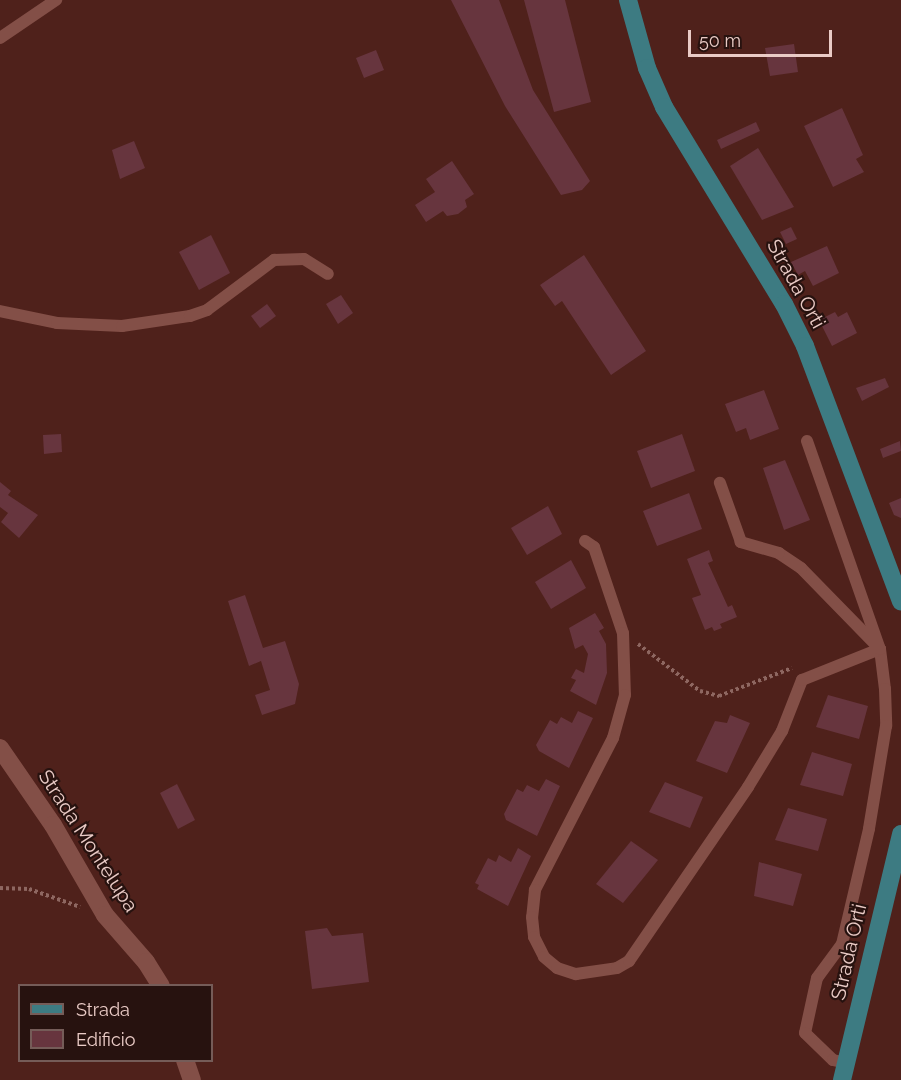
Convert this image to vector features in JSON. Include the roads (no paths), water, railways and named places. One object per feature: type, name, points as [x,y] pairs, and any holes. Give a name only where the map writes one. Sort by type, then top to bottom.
[{"type":"main road","name":"Strada Orti","points":[[628,0],[647,68],[664,107],[784,304],[805,346],[901,602]]},
{"type":"main road","name":"Strada Orti","points":[[844,1072],[901,834]]},
{"type":"street","name":"Strada Montelupa","points":[[0,748],[53,825],[105,915],[146,962],[159,984]]},
{"type":"street","points":[[186,1062],[192,1080]]},
{"type":"lane","points":[[0,38],[56,0]]},
{"type":"lane","points":[[0,311],[57,323],[122,326],[207,310],[274,260],[304,259],[328,274]]},
{"type":"lane","points":[[807,441],[880,649],[886,726],[879,780],[842,944],[817,978],[805,1033],[844,1072]]},
{"type":"lane","points":[[720,483],[741,542],[778,553],[801,568],[880,649]]},
{"type":"lane","points":[[585,541],[594,547],[622,633],[625,695],[620,722],[535,890],[534,937],[544,957],[557,968],[576,974],[617,968],[629,961],[748,787],[782,731],[802,680],[880,649]]}]
